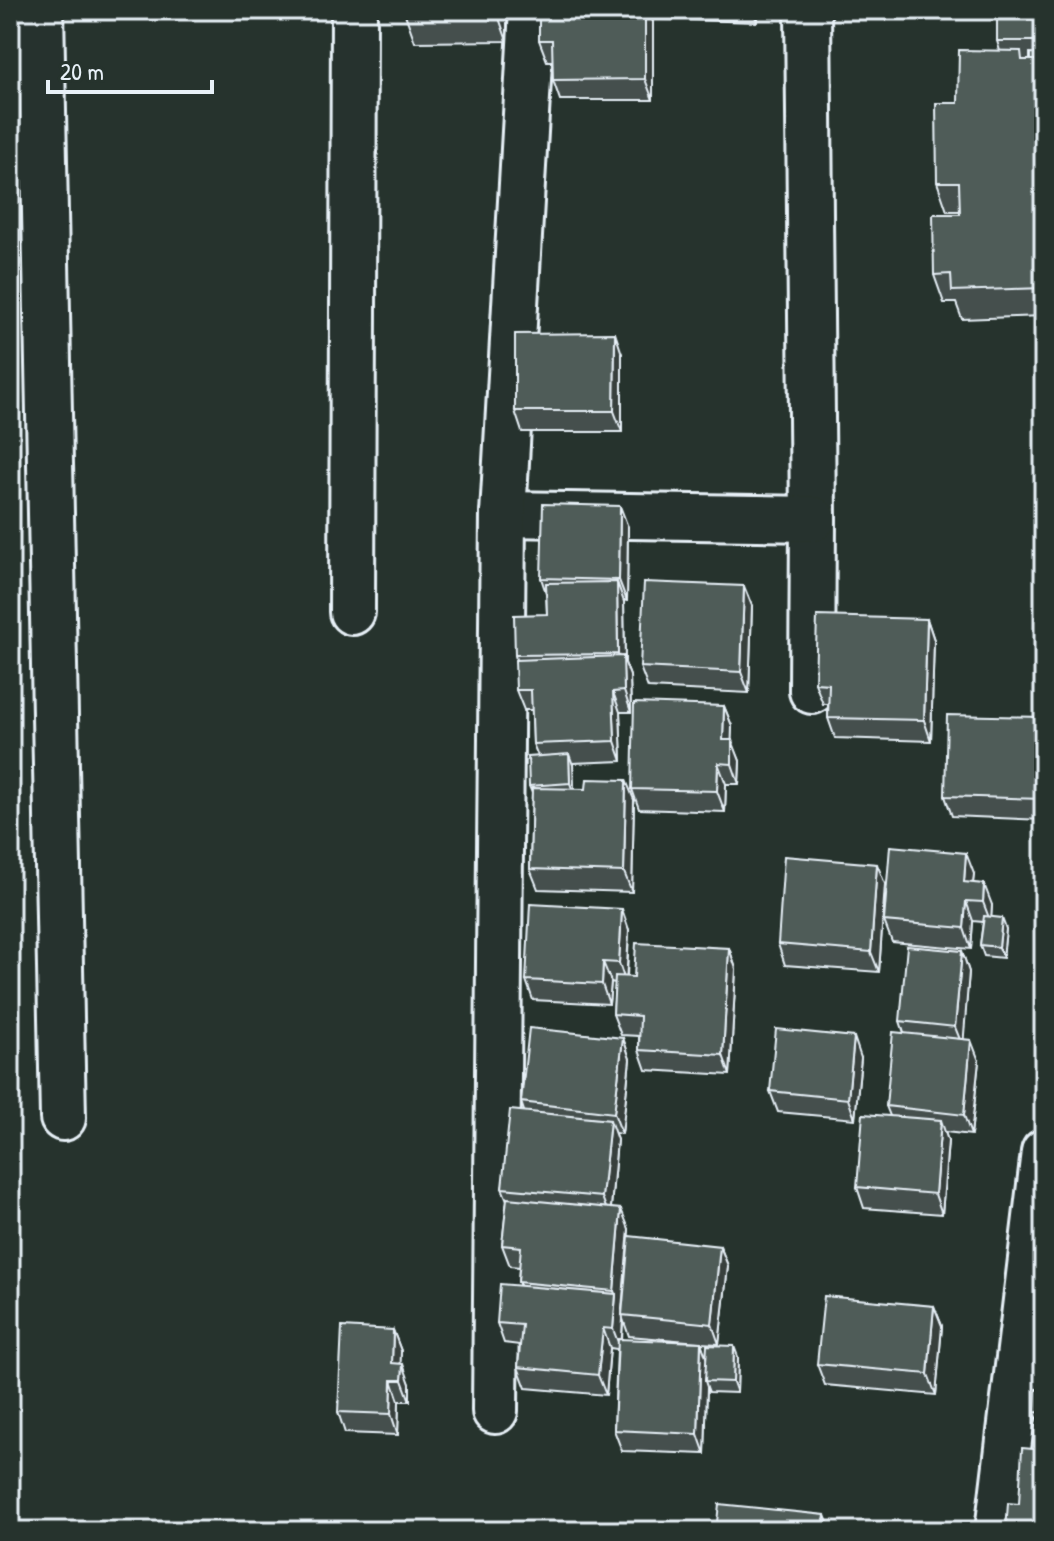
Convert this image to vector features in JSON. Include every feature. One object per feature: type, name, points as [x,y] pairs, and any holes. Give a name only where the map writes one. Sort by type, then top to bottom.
[{"type":"street","points":[[41,10],[63,1118]]},
{"type":"street","points":[[352,612],[354,10]]},
{"type":"street","points":[[495,1411],[503,514],[532,10]]},
{"type":"street","points":[[808,10],[812,691]]},
{"type":"street","points":[[503,514],[813,519]]},
{"type":"street","points":[[998,1531],[1044,1152]]},
{"type":"building","points":[[405,10],[497,10],[497,12],[405,14]]},
{"type":"building","points":[[539,10],[645,10],[645,79],[553,80],[552,40],[539,40]]},
{"type":"building","points":[[997,10],[1044,10],[1042,41],[997,41]]},
{"type":"building","points":[[959,50],[1021,51],[1022,60],[1044,60],[1044,288],[952,291],[951,274],[934,275],[933,214],[960,214],[959,182],[937,182],[936,103],[958,103]]},
{"type":"building","points":[[1030,53],[1044,54],[1044,60],[1030,60]]},
{"type":"building","points":[[615,333],[614,411],[515,411],[515,334]]},
{"type":"building","points":[[543,504],[620,506],[619,580],[541,578]]},
{"type":"building","points":[[617,582],[618,654],[515,655],[514,615],[547,614],[546,583]]},
{"type":"building","points":[[644,582],[744,586],[741,672],[640,667]]},
{"type":"building","points":[[817,616],[927,619],[924,720],[828,718],[829,684],[815,683]]},
{"type":"building","points":[[623,656],[624,691],[613,692],[615,741],[533,744],[531,690],[516,690],[515,660]]},
{"type":"building","points":[[634,703],[724,706],[723,740],[732,740],[732,764],[718,763],[717,791],[632,789]]},
{"type":"building","points":[[947,715],[1044,717],[1044,799],[945,796]]},
{"type":"building","points":[[569,754],[570,783],[529,786],[528,757]]},
{"type":"building","points":[[587,779],[626,780],[624,872],[530,869],[532,788],[586,789]]},
{"type":"building","points":[[890,846],[966,853],[964,882],[984,884],[983,902],[966,901],[964,928],[884,921]]},
{"type":"building","points":[[784,856],[877,864],[871,952],[778,944]]},
{"type":"building","points":[[530,904],[622,909],[619,963],[603,962],[602,984],[526,980]]},
{"type":"building","points":[[984,916],[1002,918],[999,947],[980,945]]},
{"type":"building","points":[[636,943],[729,948],[723,1055],[639,1050],[640,1016],[613,1014],[615,976],[634,977]]},
{"type":"building","points":[[907,946],[962,951],[955,1027],[900,1021]]},
{"type":"building","points":[[529,1028],[623,1038],[614,1113],[521,1102]]},
{"type":"building","points":[[776,1029],[854,1037],[848,1099],[770,1091]]},
{"type":"building","points":[[893,1032],[971,1040],[964,1115],[886,1106]]},
{"type":"building","points":[[510,1110],[610,1120],[602,1197],[502,1188]]},
{"type":"building","points":[[863,1114],[941,1120],[935,1194],[857,1187]]},
{"type":"building","points":[[507,1198],[621,1209],[614,1291],[518,1282],[521,1247],[502,1245]]},
{"type":"building","points":[[629,1236],[720,1246],[712,1324],[622,1315]]},
{"type":"building","points":[[500,1284],[616,1294],[613,1329],[603,1328],[598,1375],[518,1367],[522,1325],[497,1323]]},
{"type":"building","points":[[824,1296],[934,1306],[928,1374],[817,1364]]},
{"type":"building","points":[[342,1327],[393,1330],[392,1363],[403,1364],[402,1380],[392,1380],[391,1414],[338,1412]]},
{"type":"building","points":[[618,1339],[701,1342],[698,1434],[614,1430]]},
{"type":"building","points":[[707,1345],[734,1346],[733,1382],[705,1381]]},
{"type":"building","points":[[1036,1389],[1044,1390],[1044,1413],[1035,1412]]},
{"type":"building","points":[[1022,1448],[1044,1450],[1044,1531],[1006,1531],[1008,1503],[1019,1504]]},
{"type":"building","points":[[719,1504],[825,1515],[823,1531],[716,1531]]},
{"type":"building","points":[[574,1524],[667,1529],[667,1531],[574,1531]]}]
